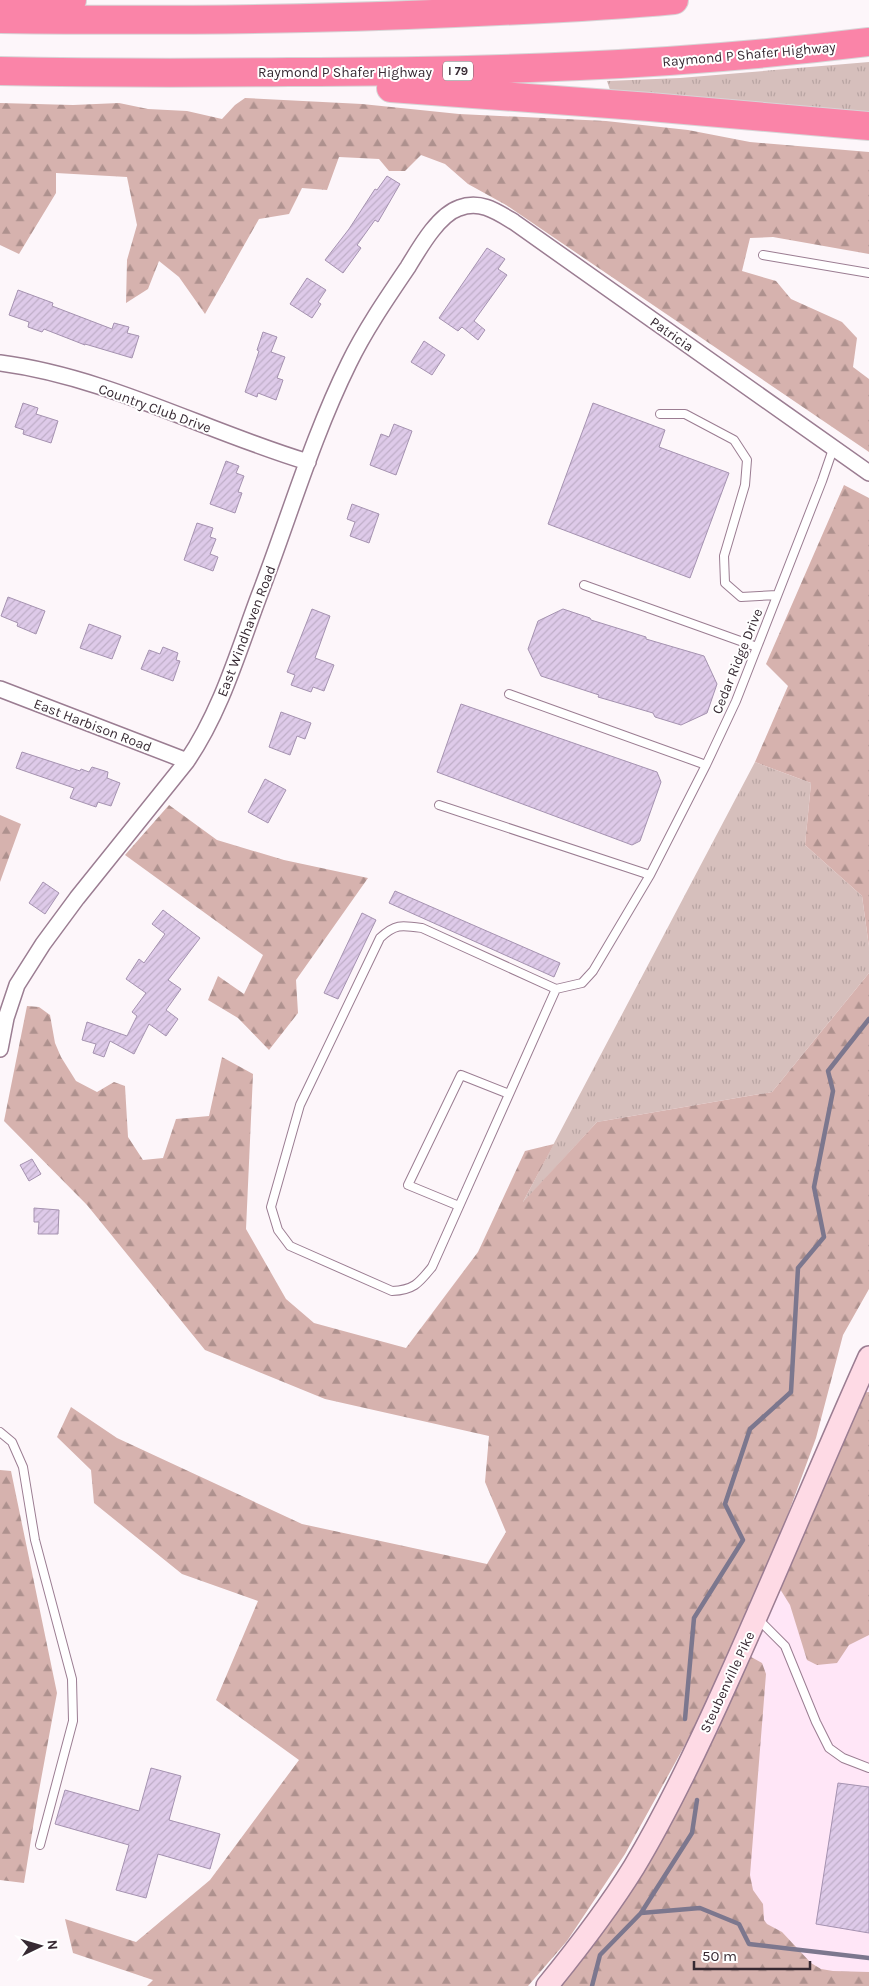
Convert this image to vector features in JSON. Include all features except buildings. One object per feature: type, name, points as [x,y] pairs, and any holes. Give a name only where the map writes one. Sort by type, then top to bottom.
[{"type":"highway","points":[[0,1],[72,0]]},
{"type":"highway","points":[[0,19],[142,21],[328,19],[600,7],[674,0]]},
{"type":"highway","name":"Raymond P Shafer Highway","points":[[0,71],[381,72],[534,69],[663,61],[869,42]]},
{"type":"highway","points":[[45,72],[252,84],[358,86],[427,90],[869,126]]},
{"type":"main road","name":"Steubenville Pike","points":[[547,1986],[598,1921],[658,1826],[700,1740],[756,1617],[787,1548],[815,1477],[869,1357]]},
{"type":"street","name":"Patricia","points":[[471,204],[482,205],[494,210],[514,222],[869,473]]},
{"type":"street","name":"East Windhaven Road","points":[[0,1050],[6,1018],[17,985],[38,952],[77,898],[187,761],[203,737],[212,719],[273,559],[328,409],[349,363],[375,317],[427,237],[456,208],[471,204]]},
{"type":"street","name":"Country Club Drive","points":[[0,363],[29,367],[73,378],[139,400],[262,448],[308,462]]},
{"type":"street","name":"East Harbison Road","points":[[0,689],[187,761]]},
{"type":"lane","points":[[763,255],[869,273]]},
{"type":"lane","points":[[660,414],[685,414],[734,440],[747,460],[745,485],[724,556],[725,583],[741,597],[777,595]]},
{"type":"lane","name":"Cedar Ridge Drive","points":[[556,989],[582,984],[593,971],[650,875],[736,701],[833,449]]},
{"type":"lane","points":[[584,585],[757,647]]},
{"type":"lane","points":[[509,694],[706,765]]},
{"type":"lane","points":[[439,805],[650,875]]},
{"type":"lane","points":[[403,925],[422,928],[556,989],[509,1094],[432,1267],[417,1284],[405,1290],[392,1291],[290,1246],[278,1230],[271,1207],[300,1105],[380,938],[390,928],[403,925]]},
{"type":"lane","points":[[459,1206],[408,1185],[461,1074],[509,1094]]},
{"type":"lane","points":[[0,1432],[12,1442],[22,1467],[35,1540],[72,1678],[73,1720],[40,1845]]},
{"type":"lane","points":[[756,1617],[785,1646],[816,1722],[829,1748],[843,1758],[869,1768]]},
{"type":"shaded area","points":[[869,1357],[869,1986],[564,1966],[633,1868]]},
{"type":"green space","points":[[869,62],[869,114],[611,93],[607,81],[680,78]]},
{"type":"green space","points":[[245,98],[362,104],[459,114],[606,121],[688,130],[750,142],[869,152],[869,254],[773,237],[750,238],[742,271],[776,281],[791,299],[842,322],[857,338],[853,367],[869,379],[869,452],[506,205],[468,184],[445,164],[421,155],[405,171],[389,171],[379,159],[339,157],[327,190],[302,188],[289,214],[259,219],[205,314],[179,277],[159,261],[148,289],[126,303],[127,260],[137,225],[127,177],[56,173],[56,193],[19,254],[0,245],[0,103],[73,105],[119,103],[148,109],[187,111],[222,119],[235,105]]},
{"type":"green space","points":[[844,485],[869,498],[869,947],[862,896],[805,845],[811,783],[755,762],[788,686],[766,664]]},
{"type":"green space","points":[[755,762],[811,783],[805,845],[862,896],[869,947],[869,973],[772,1092],[597,1122],[522,1204]]},
{"type":"green space","points":[[169,805],[217,840],[284,860],[368,878],[296,980],[298,1013],[269,1050],[238,1018],[208,1000],[218,976],[244,994],[263,955],[125,855]]},
{"type":"green space","points":[[0,815],[21,824],[0,882]]},
{"type":"green space","points":[[869,973],[869,1289],[843,1335],[816,1438],[777,1544],[697,1723],[625,1854],[567,1941],[528,1986],[147,1986],[153,1980],[73,1953],[65,1919],[136,1942],[210,1880],[299,1760],[216,1700],[258,1601],[182,1574],[94,1503],[91,1470],[57,1437],[71,1407],[117,1438],[302,1524],[487,1564],[506,1532],[485,1482],[489,1436],[325,1399],[205,1350],[87,1205],[4,1121],[27,1006],[39,1007],[50,1015],[55,1043],[61,1057],[76,1081],[97,1092],[114,1082],[125,1086],[128,1137],[143,1160],[163,1158],[176,1119],[209,1116],[222,1057],[253,1074],[246,1229],[286,1299],[314,1323],[406,1348],[478,1252],[525,1151],[554,1144],[523,1202],[597,1122],[772,1092]]},
{"type":"green space","points":[[869,1392],[869,1635],[849,1645],[837,1663],[817,1665],[807,1660],[790,1605],[775,1581],[856,1393]]},
{"type":"green space","points":[[0,1470],[11,1471],[57,1693],[24,1883],[0,1880]]},
{"type":"green space","points":[[744,1653],[762,1663],[766,1674],[750,1875],[753,1890],[763,1904],[764,1920],[767,1924],[782,1932],[811,1963],[821,1969],[869,1972],[869,1986],[550,1986],[589,1936]]},
{"type":"waterway","points":[[685,1719],[694,1618],[743,1540],[725,1504],[750,1429],[791,1392],[798,1268],[824,1237],[814,1187],[833,1091],[828,1071],[869,1019]]},
{"type":"waterway","points":[[592,1986],[600,1955],[641,1913],[692,1833],[697,1800]]},
{"type":"waterway","points":[[641,1913],[700,1908],[739,1924],[749,1944],[869,1958]]}]
